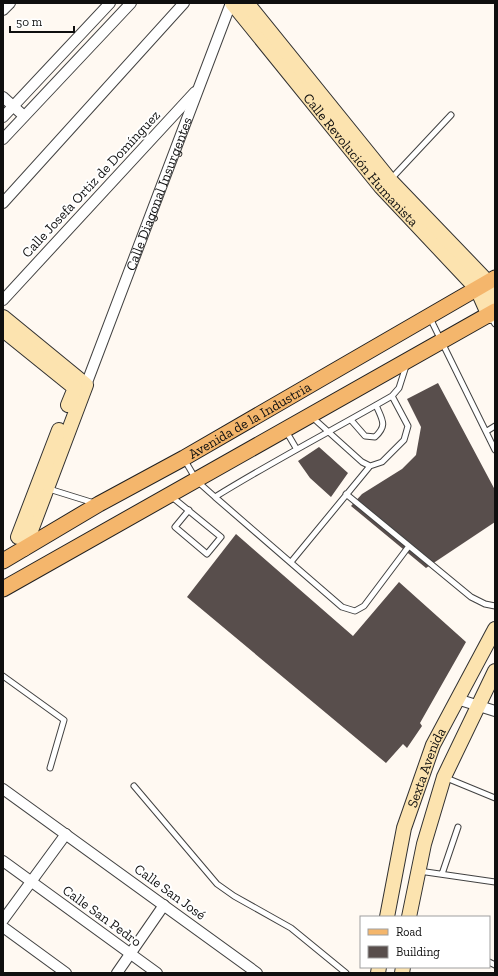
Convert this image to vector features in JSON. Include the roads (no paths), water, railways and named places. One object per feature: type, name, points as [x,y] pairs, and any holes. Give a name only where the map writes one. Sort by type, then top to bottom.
[{"type":"main road","name":"Avenida de la Industria","points":[[13,556],[99,504],[184,458],[487,283]]},
{"type":"main road","name":"Avenida de la Industria","points":[[3,589],[197,481],[442,341],[493,317]]},
{"type":"street","points":[[3,10],[10,3]]},
{"type":"street","points":[[3,139],[131,3]]},
{"type":"street","points":[[3,203],[184,3]]},
{"type":"street","name":"Calle Diagonal Insurgentes","points":[[13,556],[232,3]]},
{"type":"street","name":"Calle Revolución Humanista","points":[[232,3],[386,184],[487,283],[495,300]]},
{"type":"street","name":"Calle Revolución Humanista","points":[[247,3],[386,184]]},
{"type":"street","points":[[3,117],[107,7],[114,20]]},
{"type":"street","name":"Calle Josefa Ortiz de Domínguez","points":[[3,300],[199,87]]},
{"type":"street","points":[[3,97],[24,116]]},
{"type":"street","name":"Calle Revolución Humanista","points":[[487,283],[493,317]]},
{"type":"street","points":[[3,317],[80,387]]},
{"type":"street","points":[[4,331],[80,387]]},
{"type":"street","name":"Calle Diagonal Insurgentes","points":[[13,556],[48,488],[80,387]]},
{"type":"street","name":"Sexta Avenida","points":[[387,916],[404,828],[433,745],[495,629]]},
{"type":"street","name":"Sexta Avenida","points":[[409,916],[418,870],[444,777],[495,671]]},
{"type":"street","points":[[457,699],[478,704],[495,711]]},
{"type":"street","name":"Calle San José","points":[[3,789],[257,973]]},
{"type":"street","points":[[3,920],[30,881],[66,834]]},
{"type":"street","name":"Calle San Pedro","points":[[3,861],[157,973]]},
{"type":"street","points":[[116,973],[164,905]]},
{"type":"street","points":[[3,927],[66,973]]},
{"type":"lane","points":[[386,184],[451,115]]},
{"type":"lane","points":[[430,317],[495,450]]},
{"type":"lane","points":[[215,497],[296,448],[328,433],[392,396],[399,388],[408,361]]},
{"type":"lane","points":[[292,562],[370,466],[382,462],[404,440],[408,426],[392,396]]},
{"type":"lane","points":[[351,420],[364,436],[375,437],[382,431],[384,423],[376,405]]},
{"type":"lane","points":[[311,416],[328,433],[362,462],[370,466]]},
{"type":"lane","points":[[487,431],[495,426]]},
{"type":"lane","points":[[285,430],[296,448]]},
{"type":"lane","points":[[184,458],[197,481],[342,607],[355,612],[364,606],[410,546]]},
{"type":"lane","points":[[48,488],[99,504]]},
{"type":"lane","points":[[346,494],[471,597],[486,604],[495,606]]},
{"type":"lane","points":[[170,496],[188,510],[221,538],[207,554],[175,527],[188,510]]},
{"type":"lane","points":[[3,676],[64,720],[50,768]]},
{"type":"lane","points":[[444,777],[495,798]]},
{"type":"lane","points":[[134,786],[217,884],[234,896],[291,928],[346,973]]},
{"type":"lane","points":[[442,874],[458,827]]},
{"type":"lane","points":[[418,870],[495,882]]}]
